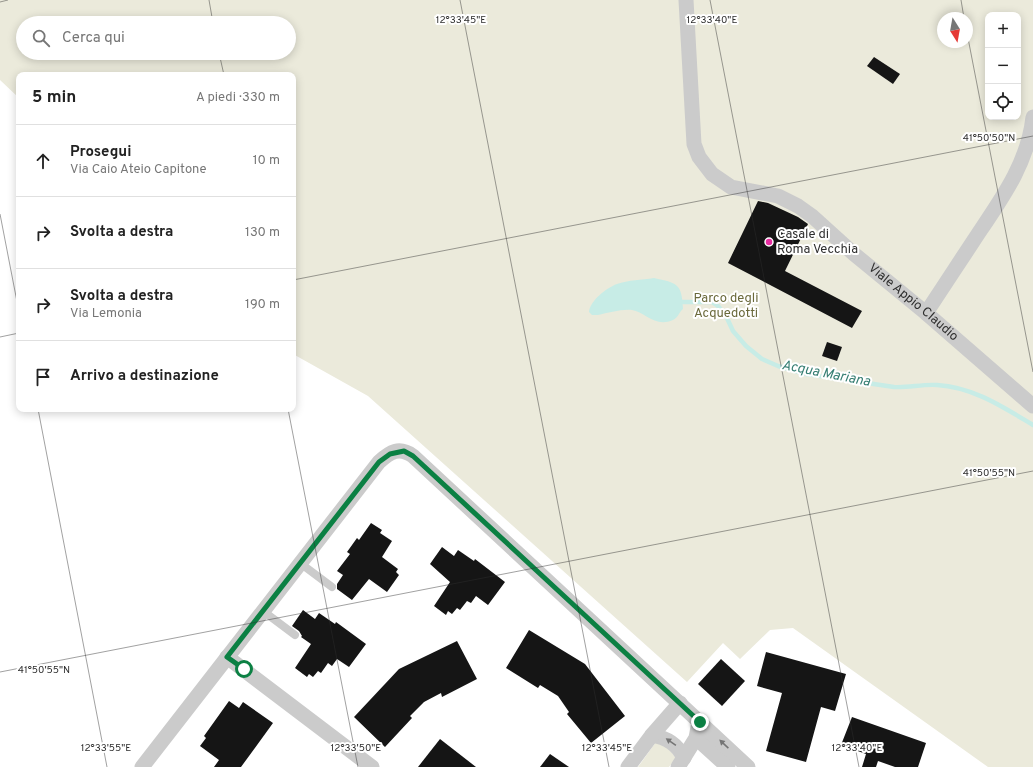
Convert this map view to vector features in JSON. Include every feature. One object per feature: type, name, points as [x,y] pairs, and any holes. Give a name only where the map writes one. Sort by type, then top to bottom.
[{"type":"street","name":"Viale Appio Claudio","points":[[686,0],[694,144],[699,157],[712,174],[731,187],[778,196],[798,206],[812,216],[854,254],[926,313],[1033,406]]},
{"type":"street","points":[[926,313],[1007,190],[1022,161],[1027,146],[1033,117]]},
{"type":"street","points":[[142,767],[379,462],[386,456],[397,451],[404,451],[413,456],[748,767]]},
{"type":"street","points":[[227,657],[372,767]]},
{"type":"street","points":[[628,767],[652,735],[680,703]]},
{"type":"street","points":[[681,762],[696,738],[700,722]]},
{"type":"street","points":[[652,735],[669,740],[677,746],[681,762]]},
{"type":"street","points":[[696,738],[728,767]]},
{"type":"lane","points":[[300,563],[332,588]]},
{"type":"lane","points":[[263,611],[295,635]]},
{"type":"green space","name":"Parco degli Acquedotti","points":[[0,0],[1033,0],[1033,767],[988,767],[793,628],[770,630],[740,659],[723,643],[687,682],[368,396],[296,356],[296,72],[16,72],[16,95],[0,80]]},
{"type":"green space","points":[[662,741],[676,758],[669,767],[638,767],[656,742]]},
{"type":"shaded area","points":[[654,278],[673,283],[679,289],[683,309],[673,320],[667,322],[656,321],[632,310],[598,315],[592,315],[589,312],[595,299],[613,286],[626,282]]},
{"type":"building","points":[[874,57],[900,74],[893,84],[867,66]]},
{"type":"building","name":"Casale di Roma Vecchia","points":[[758,201],[768,203],[798,217],[808,224],[785,271],[862,311],[852,328],[728,263]]},
{"type":"building","points":[[827,342],[842,347],[837,361],[822,356]]},
{"type":"building","points":[[371,523],[382,530],[380,533],[392,541],[382,557],[398,569],[396,572],[399,575],[387,592],[369,579],[352,600],[337,589],[337,584],[343,575],[337,571],[350,554],[347,552],[357,538],[359,540]]},
{"type":"building","points":[[442,547],[454,556],[458,550],[474,561],[475,559],[505,582],[488,605],[476,596],[471,603],[467,601],[460,610],[457,608],[452,614],[448,611],[446,615],[434,606],[450,582],[430,564]]},
{"type":"building","points":[[303,610],[315,619],[319,613],[335,624],[336,622],[366,644],[349,667],[337,659],[332,666],[328,663],[321,673],[318,671],[313,677],[309,674],[307,677],[295,668],[311,644],[301,637],[302,636],[299,631],[292,626]]},
{"type":"building","points":[[529,630],[585,664],[625,716],[591,743],[567,714],[569,712],[558,696],[540,685],[538,688],[506,668]]},
{"type":"building","points":[[457,641],[477,679],[442,697],[441,693],[424,702],[410,716],[412,718],[385,747],[354,717],[399,669]]},
{"type":"building","points":[[766,652],[846,674],[835,711],[821,707],[806,762],[766,751],[782,693],[757,686]]},
{"type":"building","points":[[721,659],[745,681],[722,706],[698,684]]},
{"type":"building","points":[[229,701],[239,708],[243,702],[273,723],[241,767],[214,767],[219,760],[200,746],[206,738],[204,736]]},
{"type":"building","points":[[852,717],[926,743],[918,767],[895,767],[878,761],[876,767],[862,767],[866,754],[841,745]]},
{"type":"building","points":[[440,739],[476,767],[418,767]]},
{"type":"building","points":[[550,754],[569,767],[540,767]]},
{"type":"waterway","name":"Acqua Mariana","points":[[678,302],[712,302],[718,306],[726,316],[733,331],[746,346],[762,359],[778,366],[806,374],[894,387],[937,385],[963,390],[987,399],[1033,425]]},
{"type":"place","name":"Casale di Roma Vecchia","points":[[769,242]]},
{"type":"route","points":[[244,669],[227,657],[379,462],[390,454],[397,451],[404,451],[413,456],[700,722]]}]
